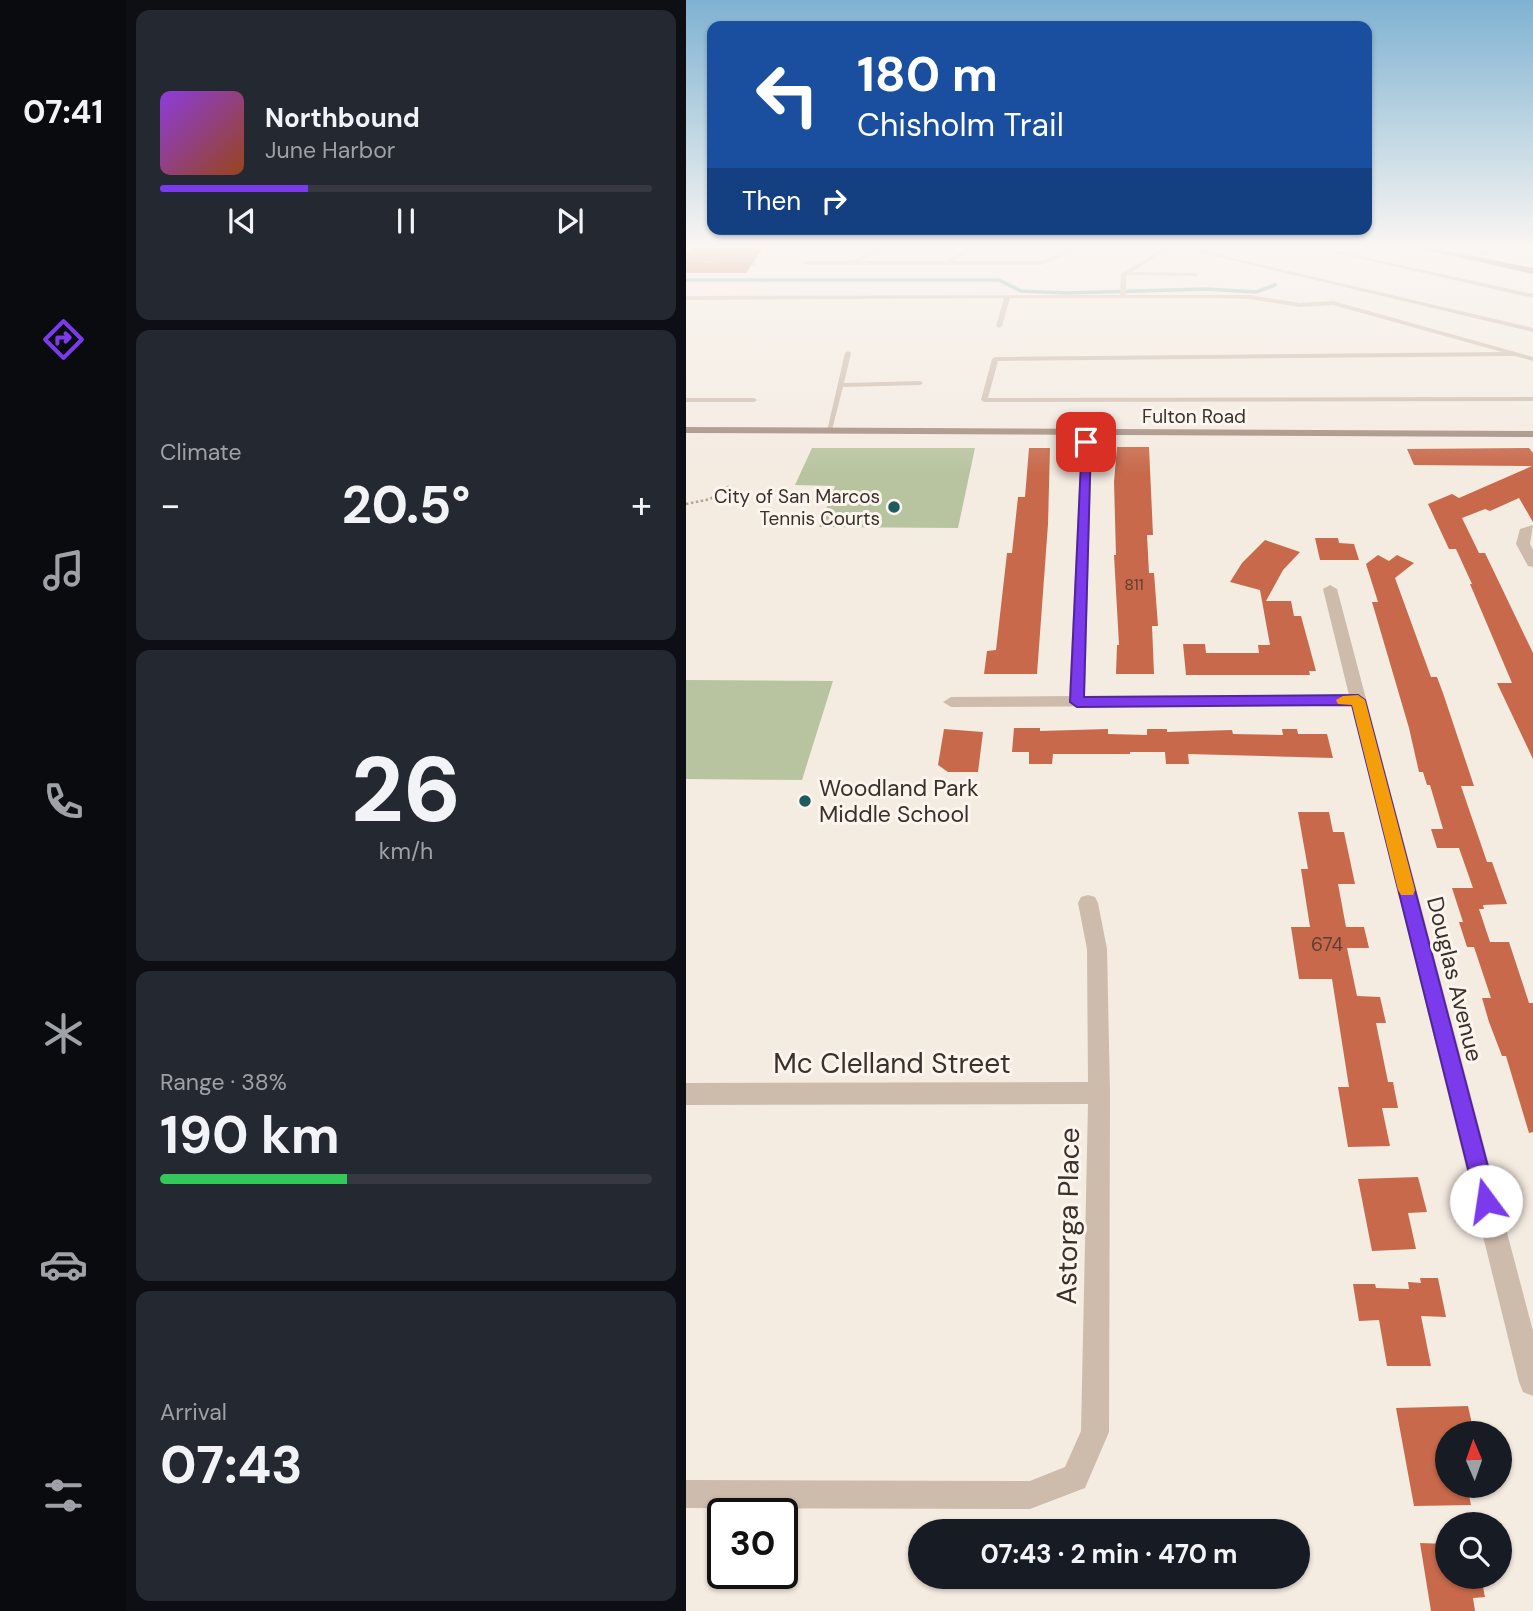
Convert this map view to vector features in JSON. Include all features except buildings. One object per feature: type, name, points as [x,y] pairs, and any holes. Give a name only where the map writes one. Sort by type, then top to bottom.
[{"type":"street","name":"Fulton Road","points":[[686,430],[1533,434]]},
{"type":"street","points":[[1077,702],[1086,433]]},
{"type":"street","points":[[1533,529],[1525,532],[1523,544],[1533,563]]},
{"type":"street","name":"Douglas Avenue","points":[[1330,589],[1533,1382]]},
{"type":"street","points":[[951,702],[1358,700]]},
{"type":"street","name":"Astorga Place","points":[[686,1494],[1030,1495],[1075,1478],[1095,1432],[1099,1093],[1097,949],[1088,904]]},
{"type":"street","name":"Mc Clelland Street","points":[[686,1094],[1099,1093]]},
{"type":"lane","points":[[1405,323],[1533,359]]},
{"type":"lane","points":[[1504,323],[1533,330]]},
{"type":"lane","points":[[830,430],[848,353]]},
{"type":"lane","points":[[1514,354],[995,359],[984,400],[1533,400]]},
{"type":"lane","points":[[840,384],[920,383]]},
{"type":"lane","points":[[686,400],[754,400]]},
{"type":"path","points":[[686,504],[703,503],[717,498],[731,485]]},
{"type":"green space","name":"City of San Marcos Tennis Courts","points":[[812,448],[975,448],[958,528],[819,527],[835,486],[795,485]]},
{"type":"green space","points":[[686,680],[833,681],[802,780],[686,779]]},
{"type":"slow traffic","points":[[1343,700],[1358,700],[1407,890]]},
{"type":"place","name":"City of San Marcos Tennis Courts","points":[[894,507]]},
{"type":"place","name":"Woodland Park Middle School","points":[[805,801]]},
{"type":"route","points":[[1086,442],[1077,702],[1358,700],[1486,1201]]}]
